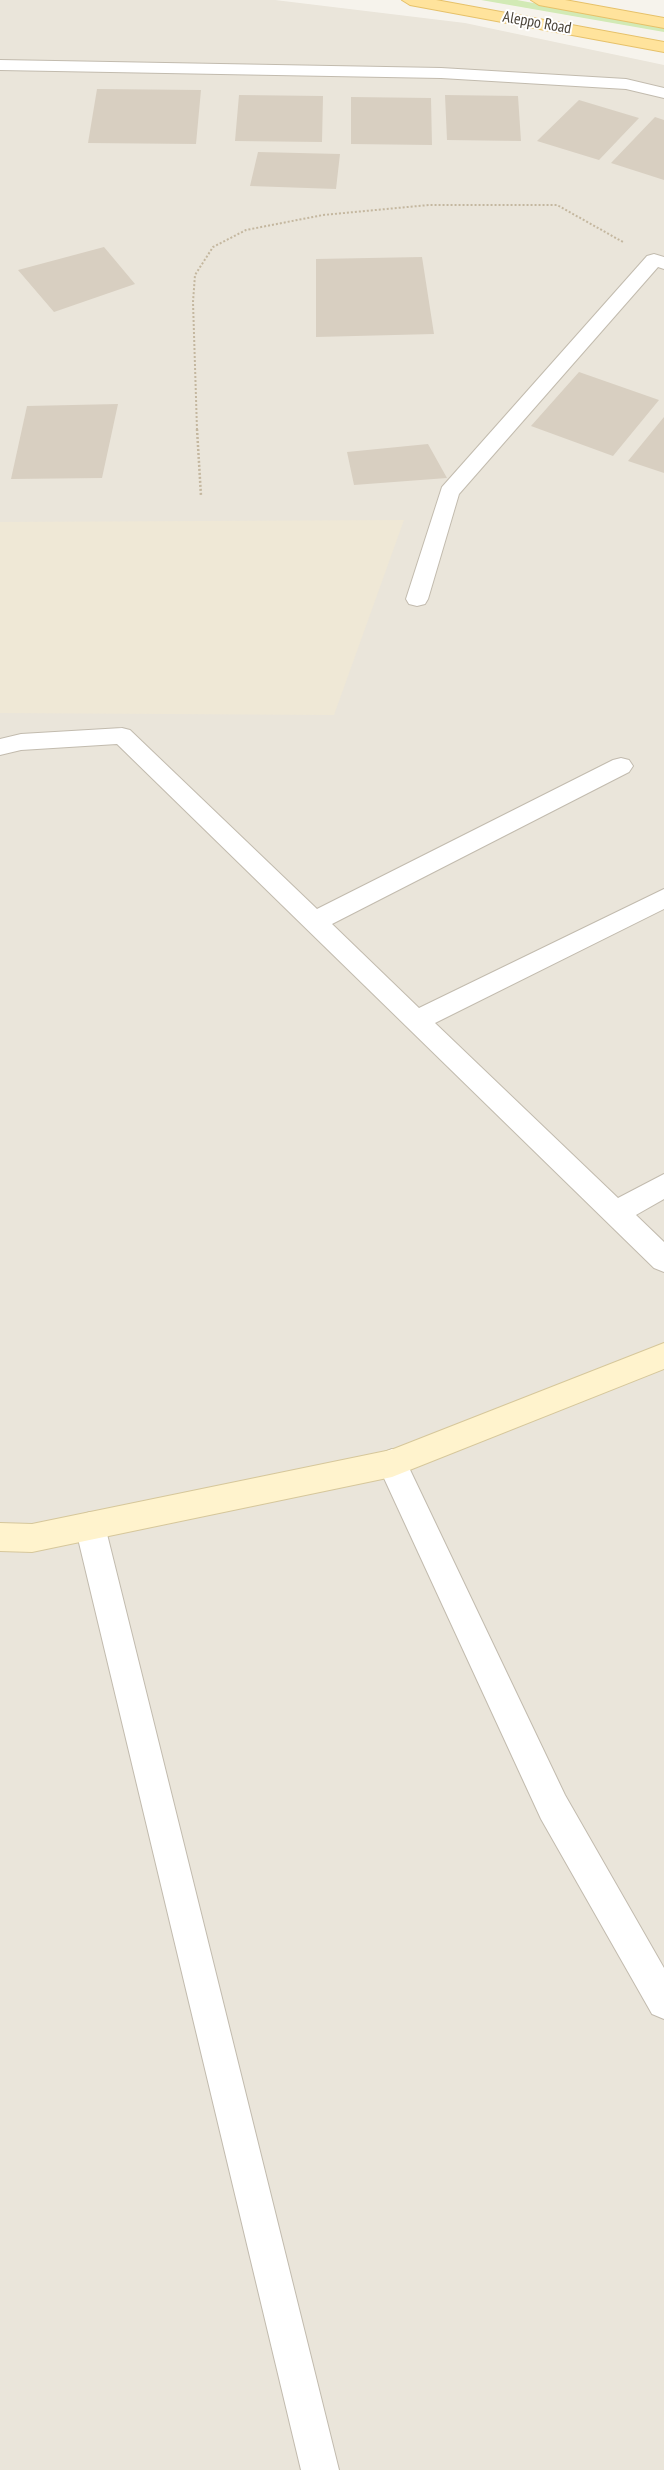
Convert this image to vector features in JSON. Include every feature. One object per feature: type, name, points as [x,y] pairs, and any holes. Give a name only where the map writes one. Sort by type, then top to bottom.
[{"type":"main road","name":"Aleppo Road","points":[[410,0],[664,47]]},
{"type":"main road","name":"Aleppo Road","points":[[539,0],[664,23]]},
{"type":"street","points":[[0,65],[441,73],[626,84],[664,93]]},
{"type":"street","points":[[417,598],[450,492],[659,262]]},
{"type":"street","points":[[0,747],[21,742],[122,736],[664,1260]]},
{"type":"street","points":[[314,922],[621,766]]},
{"type":"street","points":[[416,1021],[664,898]]},
{"type":"street","points":[[616,1213],[664,1185]]},
{"type":"street","points":[[0,1538],[32,1538],[392,1463],[664,1356]]},
{"type":"street","points":[[392,1463],[553,1807],[664,2002]]},
{"type":"street","points":[[90,1526],[320,2470]]},
{"type":"path","points":[[201,496],[195,406],[193,302],[195,275],[213,247],[221,242],[246,230],[323,216],[429,205],[557,205],[659,262]]},
{"type":"shaded area","points":[[0,0],[275,0],[465,23],[664,65],[664,2470],[0,2470]]},
{"type":"shaded area","points":[[404,520],[334,715],[0,713],[0,522]]},
{"type":"green space","points":[[481,0],[517,0],[664,27],[664,32]]},
{"type":"building","points":[[97,89],[201,90],[196,144],[88,143]]},
{"type":"building","points":[[239,95],[323,96],[322,142],[235,141]]},
{"type":"building","points":[[445,95],[518,96],[521,141],[447,140]]},
{"type":"building","points":[[351,97],[431,98],[432,145],[351,144]]},
{"type":"building","points":[[579,100],[639,118],[599,160],[537,141]]},
{"type":"building","points":[[655,117],[664,120],[664,180],[611,163]]},
{"type":"building","points":[[258,152],[340,154],[336,189],[250,186]]},
{"type":"building","points":[[104,247],[135,284],[54,312],[18,270]]},
{"type":"building","points":[[422,257],[434,334],[316,337],[316,259]]},
{"type":"building","points":[[579,372],[659,400],[613,456],[531,426]]},
{"type":"building","points":[[118,404],[102,478],[11,479],[27,406]]},
{"type":"building","points":[[664,417],[664,473],[628,461]]},
{"type":"building","points":[[428,444],[447,478],[354,485],[347,452]]}]
